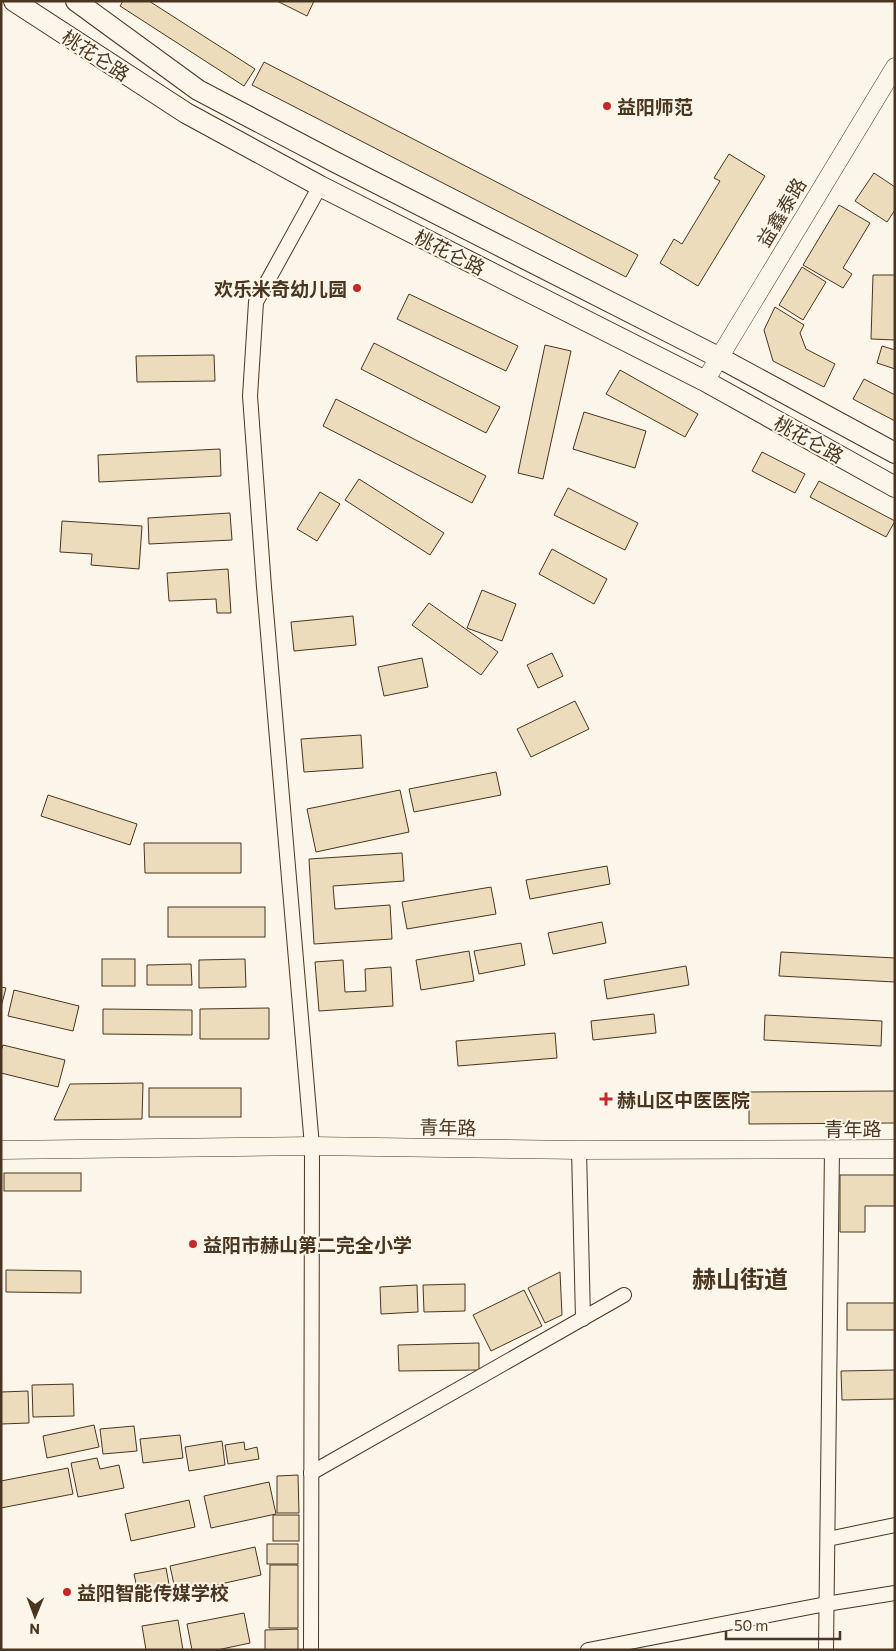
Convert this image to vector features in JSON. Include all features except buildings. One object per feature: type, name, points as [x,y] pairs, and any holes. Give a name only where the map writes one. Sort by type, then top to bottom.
[{"type":"main road","name":"桃花仑路","points":[[14,1],[186,113],[320,186],[705,380],[895,487]]},
{"type":"main road","name":"桃花仑路","points":[[76,1],[198,90],[718,357],[895,453]]},
{"type":"street","name":"益鑫泰路","points":[[705,380],[895,66]]},
{"type":"street","points":[[311,1650],[312,1146],[265,597],[250,396],[256,302],[320,186]]},
{"type":"street","name":"青年路","points":[[1,1150],[312,1146],[579,1150],[895,1149]]},
{"type":"street","points":[[826,1650],[832,1149]]},
{"type":"street","points":[[579,1150],[582,1319]]},
{"type":"street","points":[[312,1473],[624,1295]]},
{"type":"street","points":[[828,1538],[895,1525]]},
{"type":"street","points":[[588,1650],[826,1604],[895,1593]]},
{"type":"place","name":"益阳师范","points":[[607,106]]},
{"type":"place","name":"欢乐米奇幼儿园","points":[[357,288]]},
{"type":"place","name":"赫山区中医医院","points":[[606,1099]]},
{"type":"place","name":"益阳市赫山第二完全小学","points":[[193,1244]]},
{"type":"place","name":"益阳智能传媒学校","points":[[67,1592]]},
{"type":"district","name":"赫山街道","points":[[740,1278]]}]
